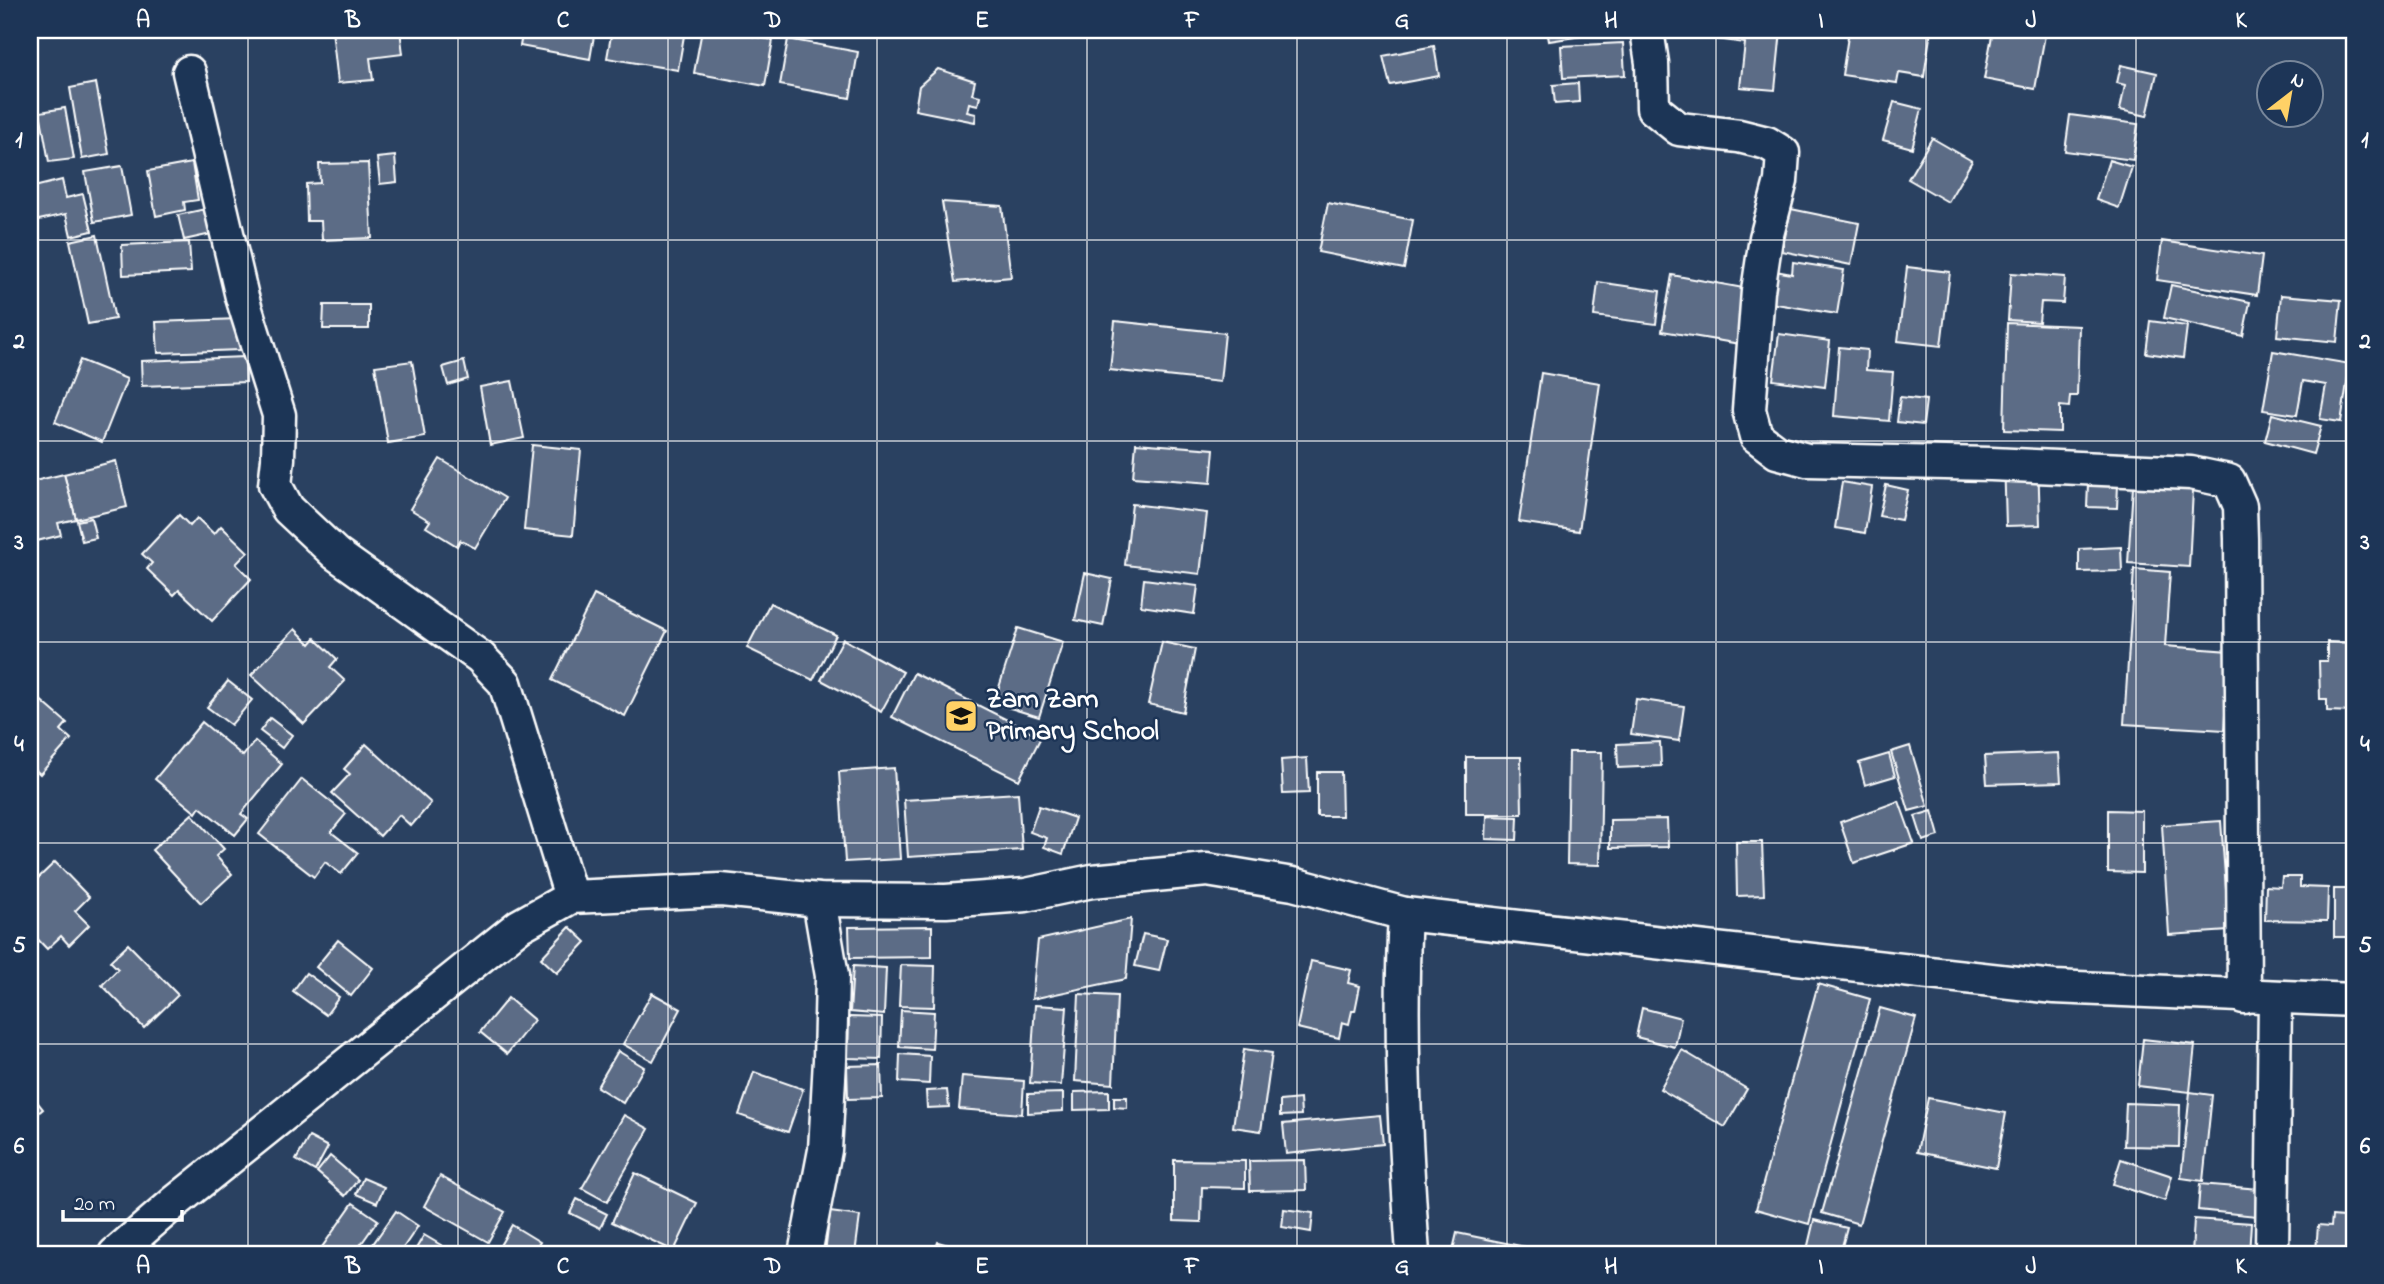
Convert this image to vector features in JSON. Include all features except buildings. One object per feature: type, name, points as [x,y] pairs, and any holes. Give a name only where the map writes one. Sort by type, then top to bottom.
[{"type":"street","points":[[1647,30],[1652,62],[1653,108],[1679,129],[1739,136],[1767,143],[1783,153],[1781,181],[1766,237],[1758,291],[1749,410],[1756,436],[1776,452],[1807,460],[2151,471],[2191,473],[2230,481],[2239,506],[2241,539],[2272,1254]]},
{"type":"street","points":[[189,72],[242,297],[279,415],[275,485],[288,509],[336,554],[480,657],[505,683],[571,897]]},
{"type":"street","points":[[115,1254],[184,1194],[519,926],[571,897],[721,891],[819,900],[946,901],[1027,895],[1092,881],[1207,870],[1293,884],[1405,914],[2054,987],[2354,1000]]},
{"type":"street","points":[[806,1254],[825,1150],[830,1060],[832,976],[819,900]]},
{"type":"street","points":[[1405,914],[1401,993],[1404,1121],[1413,1254]]},
{"type":"place","name":"Zam Zam Primary School","points":[[961,716]]}]
